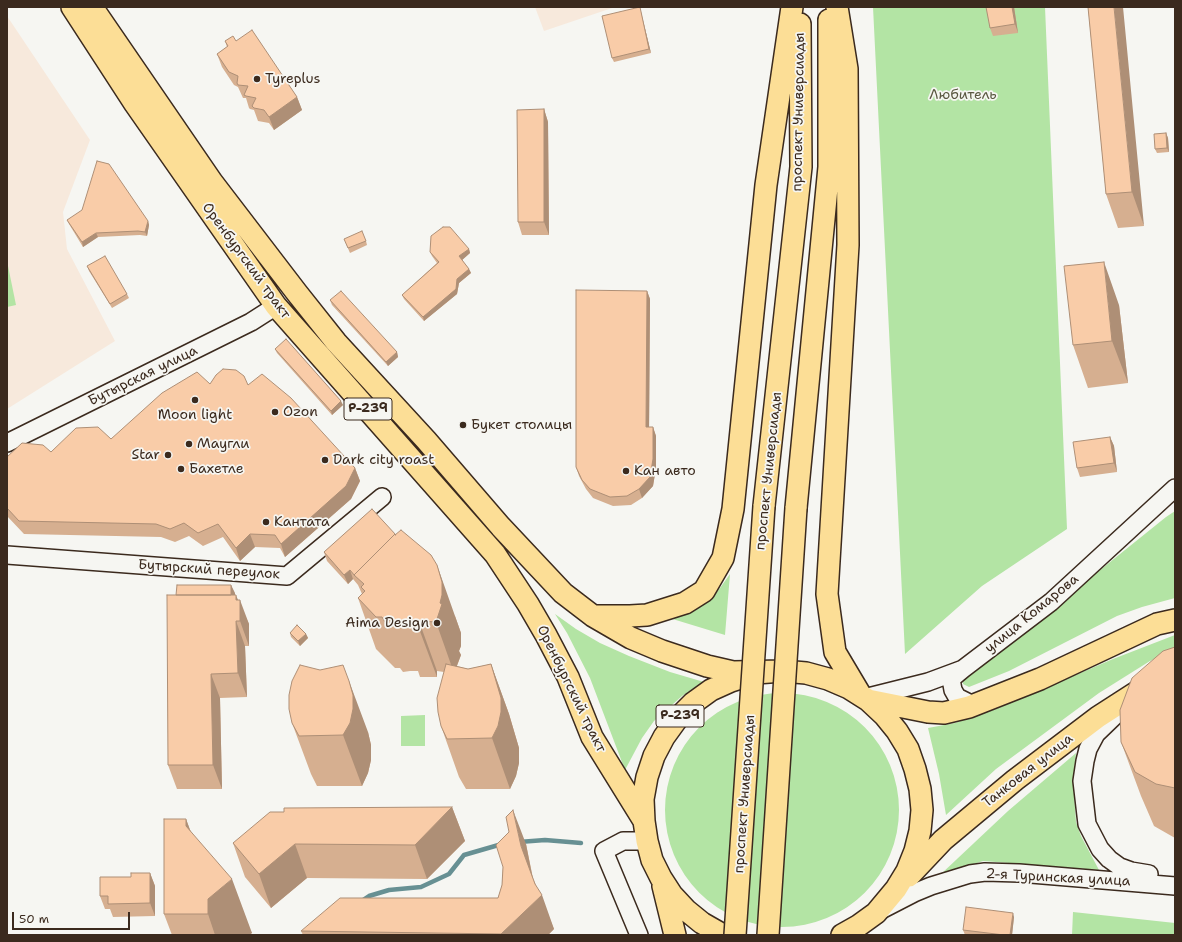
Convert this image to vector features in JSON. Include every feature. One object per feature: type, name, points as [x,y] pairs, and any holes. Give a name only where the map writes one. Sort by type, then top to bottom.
[{"type":"main road","name":"Оренбургский тракт","points":[[72,7],[135,104],[276,306],[495,554],[528,604],[546,635],[568,677],[592,736],[645,831]]},
{"type":"main road","name":"Оренбургский тракт","points":[[92,7],[212,182],[336,342],[426,440],[501,527],[563,593],[593,616],[631,638],[662,651],[707,666],[732,672],[783,671]]},
{"type":"main road","points":[[593,616],[647,615],[686,603],[704,591],[723,558],[733,509],[766,185],[792,7]]},
{"type":"main road","name":"проспект Универсиады","points":[[735,935],[764,506],[801,167],[800,7]]},
{"type":"main road","name":"проспект Универсиады","points":[[768,935],[796,508],[829,167],[829,7]]},
{"type":"main road","points":[[837,7],[847,69],[848,245],[827,594],[836,652],[864,698],[928,712],[944,713],[973,705],[1040,679],[1157,624],[1175,620]]},
{"type":"main road","name":"Р-239","points":[[723,935],[702,923],[686,910],[672,895],[652,860],[645,831],[644,799],[647,777],[657,750],[664,737],[677,719],[693,703],[711,690],[731,681],[756,673],[783,671],[806,673],[828,679],[849,688],[864,698],[884,715],[901,737],[908,749],[915,769],[920,789],[922,810],[915,852],[907,871],[896,889],[876,913],[855,932]]},
{"type":"main road","name":"Танковая улица","points":[[896,889],[943,840],[1015,780],[1098,716],[1143,688],[1175,673]]},
{"type":"main road","name":"Р-239","points":[[661,878],[675,935]]},
{"type":"street","name":"Бутырская улица","points":[[7,443],[251,322],[276,306]]},
{"type":"street","name":"улица Комарова","points":[[864,698],[928,682],[963,669],[1051,602],[1175,488]]},
{"type":"street","name":"Бутырский переулок","points":[[7,554],[287,576],[382,497]]},
{"type":"street","points":[[963,669],[952,679],[952,690],[957,696],[973,705]]},
{"type":"street","points":[[1143,688],[1096,734],[1088,749],[1082,781],[1087,824],[1100,849],[1109,859],[1120,867],[1131,871],[1175,879]]},
{"type":"street","points":[[639,935],[604,851],[645,831]]},
{"type":"street","name":"2-я Туринская улица","points":[[876,913],[914,893],[932,886],[970,874],[985,872],[1019,872],[1175,886]]},
{"type":"shaded area","points":[[535,7],[615,7],[544,31]]},
{"type":"shaded area","points":[[7,16],[90,140],[63,212],[67,249],[115,341],[7,409]]},
{"type":"green space","name":"Любитель","points":[[873,7],[1045,7],[1067,529],[982,586],[905,654]]},
{"type":"green space","points":[[7,261],[16,305],[7,307]]},
{"type":"green space","points":[[1175,511],[1175,598],[1117,616],[1009,671],[969,687],[963,684],[963,676],[1031,629],[1079,587]]},
{"type":"green space","points":[[730,574],[725,635],[666,617],[706,601],[720,588]]},
{"type":"green space","points":[[555,614],[576,629],[600,643],[670,672],[704,682],[682,696],[654,721],[642,738],[625,770],[590,678],[567,633]]},
{"type":"green space","points":[[1175,635],[1175,650],[1150,661],[1099,693],[996,769],[946,815],[939,774],[928,728],[955,723],[996,709],[1113,659]]},
{"type":"green space","points":[[782,693],[816,698],[827,702],[847,713],[872,736],[879,745],[890,765],[894,776],[899,810],[894,844],[890,855],[879,875],[856,900],[847,907],[827,918],[816,922],[782,927],[748,922],[737,918],[717,907],[692,884],[685,875],[674,855],[670,844],[665,810],[670,776],[674,765],[685,745],[708,720],[717,713],[737,702],[748,698]]},
{"type":"green space","points":[[425,715],[425,746],[401,746],[401,716]]},
{"type":"green space","points":[[1076,753],[1073,780],[1076,822],[1081,836],[1099,870],[983,861],[940,875],[1008,811]]},
{"type":"green space","points":[[1073,912],[1175,923],[1175,935],[1072,935]]},
{"type":"building","points":[[640,7],[649,49],[612,58],[602,16]]},
{"type":"building","points":[[986,7],[1012,7],[1015,24],[990,28]]},
{"type":"building","points":[[1088,7],[1114,7],[1132,192],[1106,194]]},
{"type":"building","points":[[252,30],[297,97],[269,117],[264,110],[254,108],[252,106],[256,98],[244,95],[248,86],[238,85],[238,76],[229,72],[217,54],[228,46],[225,41],[233,36],[236,41]]},
{"type":"building","points":[[544,109],[544,222],[518,222],[517,110]]},
{"type":"building","points":[[1166,133],[1167,148],[1155,149],[1154,134]]},
{"type":"building","points":[[97,161],[109,164],[148,221],[145,232],[96,233],[82,242],[67,220],[82,210]]},
{"type":"building","points":[[443,227],[450,227],[469,249],[459,256],[469,269],[457,279],[456,289],[423,317],[402,295],[439,262],[430,252],[431,236]]},
{"type":"building","points":[[362,231],[366,241],[348,248],[344,239]]},
{"type":"building","points":[[105,256],[127,294],[110,304],[87,266]]},
{"type":"building","points":[[1104,262],[1112,341],[1073,345],[1064,266]]},
{"type":"building","points":[[576,290],[647,291],[646,427],[653,427],[653,459],[650,477],[639,489],[627,496],[610,497],[590,489],[582,480],[576,467]]},
{"type":"building","points":[[341,291],[397,352],[386,362],[330,300]]},
{"type":"building","points":[[286,339],[341,401],[331,411],[275,349]]},
{"type":"building","name":"Бахетле","points":[[223,369],[236,370],[244,376],[248,385],[262,374],[291,398],[355,468],[346,486],[281,544],[275,535],[250,534],[236,548],[218,524],[198,533],[184,523],[170,529],[156,524],[19,521],[7,508],[7,457],[22,443],[43,445],[51,452],[76,428],[98,427],[111,439],[162,393],[197,372],[210,384],[216,375]]},
{"type":"building","points":[[1110,437],[1114,463],[1077,468],[1073,442]]},
{"type":"building","points":[[372,509],[396,535],[395,534],[354,575],[350,570],[344,575],[324,552]]},
{"type":"building","points":[[401,530],[431,555],[437,565],[442,582],[442,595],[440,603],[442,604],[436,622],[419,621],[418,626],[401,626],[401,621],[391,620],[385,622],[382,617],[376,617],[358,598],[365,591],[361,587],[364,584],[354,575],[395,534]]},
{"type":"building","points":[[177,585],[231,585],[231,595],[176,595]]},
{"type":"building","points":[[167,595],[236,595],[236,600],[240,600],[240,621],[236,621],[238,673],[211,674],[213,765],[168,765]]},
{"type":"building","points":[[297,625],[306,634],[298,641],[290,633]]},
{"type":"building","points":[[1175,647],[1175,788],[1156,784],[1135,772],[1121,742],[1120,710],[1132,678],[1163,651]]},
{"type":"building","points":[[446,664],[468,669],[491,664],[501,698],[501,712],[498,726],[492,738],[447,739],[441,726],[437,698]]},
{"type":"building","points":[[300,665],[320,670],[343,665],[353,695],[353,709],[350,723],[343,735],[299,736],[292,723],[289,709],[289,695],[292,681]]},
{"type":"building","points":[[452,807],[415,845],[295,844],[259,874],[233,843],[270,812],[284,812],[284,808]]},
{"type":"building","points":[[513,810],[521,846],[535,884],[542,895],[501,934],[301,931],[340,898],[498,898],[502,885],[503,867],[496,845],[509,832],[506,817]]},
{"type":"building","points":[[164,819],[186,819],[186,826],[232,879],[208,899],[208,914],[164,914]]},
{"type":"building","points":[[131,873],[150,873],[150,903],[108,904],[108,896],[100,896],[100,877],[131,877]]},
{"type":"building","points":[[966,907],[1013,913],[1010,935],[963,930]]},
{"type":"waterway","points":[[519,842],[545,840],[581,843]]},
{"type":"waterway","points":[[363,900],[369,896],[389,890],[421,887],[449,874],[464,855],[502,844]]},
{"type":"place","name":"Tyreplus","points":[[257,79]]},
{"type":"place","name":"Moon light","points":[[195,400]]},
{"type":"place","name":"Ozon","points":[[275,412]]},
{"type":"place","name":"Букет столицы","points":[[463,425]]},
{"type":"place","name":"Маугли","points":[[189,444]]},
{"type":"place","name":"Star","points":[[168,455]]},
{"type":"place","name":"Dark city roast","points":[[325,460]]},
{"type":"place","name":"Бахетле","points":[[181,469]]},
{"type":"place","name":"Кан авто","points":[[626,471]]},
{"type":"place","name":"Кантата","points":[[266,522]]},
{"type":"place","name":"Aima Design","points":[[437,623]]}]
